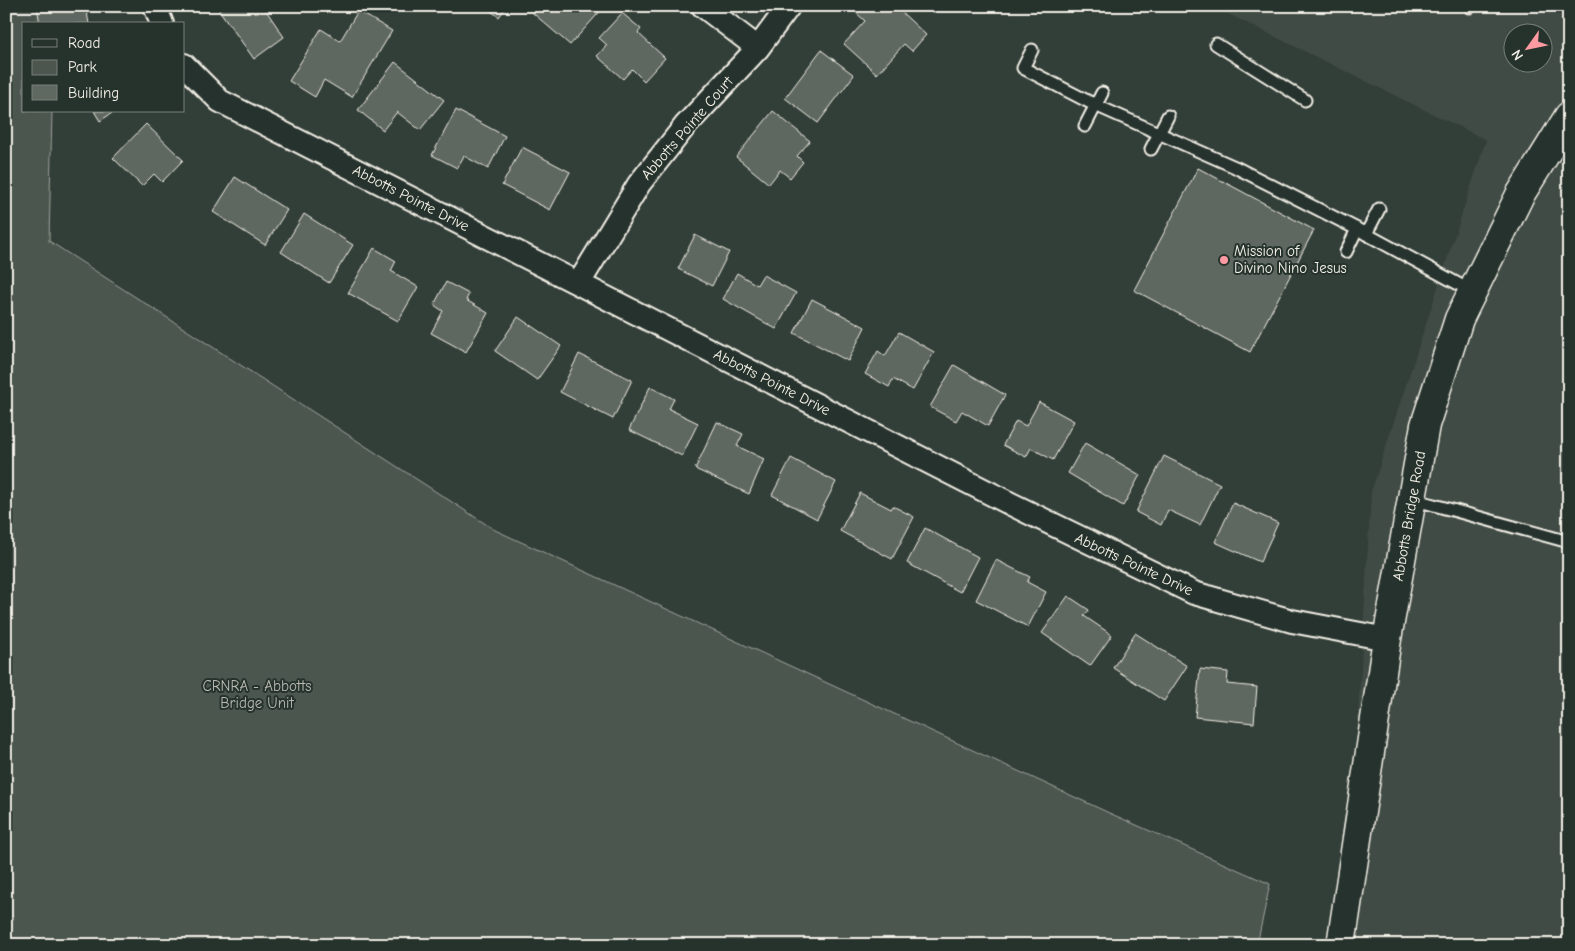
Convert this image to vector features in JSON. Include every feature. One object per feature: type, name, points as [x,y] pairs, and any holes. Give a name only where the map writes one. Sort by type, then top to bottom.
[{"type":"main road","name":"Abbotts Bridge Road","points":[[1341,945],[1387,639],[1425,426],[1459,318],[1520,195],[1569,116]]},
{"type":"street","points":[[155,6],[161,22]]},
{"type":"street","points":[[703,6],[758,48]]},
{"type":"street","name":"Abbotts Pointe Court","points":[[579,283],[639,184],[685,126],[758,48],[789,6]]},
{"type":"street","name":"Abbotts Pointe Drive","points":[[185,66],[220,101],[1011,504],[1194,593],[1292,621],[1387,639]]},
{"type":"lane","points":[[1216,44],[1305,100]]},
{"type":"lane","points":[[1032,50],[1023,68],[1096,105],[1236,167],[1473,292]]},
{"type":"lane","points":[[1085,126],[1102,93]]},
{"type":"lane","points":[[1151,149],[1168,116]]},
{"type":"lane","points":[[1346,252],[1378,209]]},
{"type":"lane","points":[[1412,499],[1569,542]]},
{"type":"shaded area","points":[[1212,6],[1569,6],[1569,945],[1345,945],[1371,492],[1486,140]]},
{"type":"green space","name":"CRNRA - Abbotts Bridge Unit","points":[[6,6],[55,6],[55,22],[22,22],[22,112],[52,112],[49,241],[495,530],[1107,812],[1270,884],[1257,945],[6,945]]},
{"type":"building","points":[[37,6],[86,6],[89,22],[40,22]]},
{"type":"building","points":[[224,6],[263,6],[284,37],[254,59],[219,10]]},
{"type":"building","points":[[484,6],[507,6],[499,17]]},
{"type":"building","points":[[529,6],[604,7],[570,45],[527,8]]},
{"type":"building","points":[[852,6],[895,6],[926,35],[912,51],[904,44],[877,74],[844,44],[865,21],[851,8]]},
{"type":"building","points":[[358,11],[392,31],[352,97],[324,80],[315,97],[289,81],[321,29],[340,41]]},
{"type":"building","points":[[622,13],[641,29],[638,33],[665,58],[644,81],[632,69],[623,79],[597,56],[607,45],[599,38]]},
{"type":"building","points":[[821,50],[854,75],[818,123],[785,98]]},
{"type":"building","points":[[395,62],[444,100],[420,130],[397,112],[383,130],[358,110]]},
{"type":"building","points":[[456,110],[505,136],[488,169],[464,156],[457,168],[432,155]]},
{"type":"building","points":[[773,111],[810,141],[797,156],[803,162],[790,178],[780,170],[769,184],[736,157]]},
{"type":"building","points":[[95,112],[114,112],[100,121]]},
{"type":"building","points":[[146,124],[183,160],[162,182],[154,174],[142,186],[113,158]]},
{"type":"building","points":[[522,147],[570,172],[550,210],[502,185]]},
{"type":"building","name":"Mission of Divino Nino Jesus","points":[[1198,168],[1314,230],[1250,352],[1134,290]]},
{"type":"building","points":[[235,177],[287,210],[265,245],[213,212]]},
{"type":"building","points":[[304,214],[353,245],[329,283],[281,252]]},
{"type":"building","points":[[695,235],[729,252],[712,286],[678,269]]},
{"type":"building","points":[[374,248],[396,261],[391,271],[418,287],[398,321],[348,293]]},
{"type":"building","points":[[737,273],[757,285],[763,275],[796,293],[776,329],[723,299]]},
{"type":"building","points":[[446,282],[469,294],[466,300],[488,313],[466,352],[431,333],[443,311],[434,305]]},
{"type":"building","points":[[812,299],[865,327],[848,361],[794,333]]},
{"type":"building","points":[[518,317],[561,346],[537,380],[495,351]]},
{"type":"building","points":[[899,332],[934,352],[913,390],[893,379],[889,387],[865,374],[878,351],[885,356]]},
{"type":"building","points":[[579,354],[632,380],[613,419],[560,392]]},
{"type":"building","points":[[954,365],[1005,395],[988,426],[962,411],[956,421],[930,407]]},
{"type":"building","points":[[650,387],[674,399],[669,409],[698,423],[682,456],[629,430]]},
{"type":"building","points":[[1039,402],[1074,421],[1053,460],[1031,448],[1026,457],[1003,445],[1016,421],[1026,426]]},
{"type":"building","points":[[717,422],[743,434],[737,446],[764,459],[749,494],[695,469]]},
{"type":"building","points":[[1085,443],[1140,475],[1123,506],[1068,473]]},
{"type":"building","points":[[1164,456],[1220,484],[1200,525],[1168,510],[1161,525],[1136,512]]},
{"type":"building","points":[[791,458],[836,482],[817,519],[772,495]]},
{"type":"building","points":[[860,493],[891,509],[893,506],[914,517],[892,559],[840,531]]},
{"type":"building","points":[[1233,503],[1278,523],[1260,562],[1215,542]]},
{"type":"building","points":[[925,528],[978,557],[960,592],[907,563]]},
{"type":"building","points":[[996,560],[1030,577],[1027,582],[1046,592],[1028,627],[976,600]]},
{"type":"building","points":[[1068,596],[1089,610],[1084,616],[1112,635],[1090,666],[1042,633]]},
{"type":"building","points":[[1135,633],[1187,666],[1164,701],[1113,668]]},
{"type":"building","points":[[1200,669],[1228,672],[1227,684],[1257,687],[1254,723],[1195,717]]},
{"type":"place","name":"Mission of Divino Nino Jesus","points":[[1224,260]]}]
